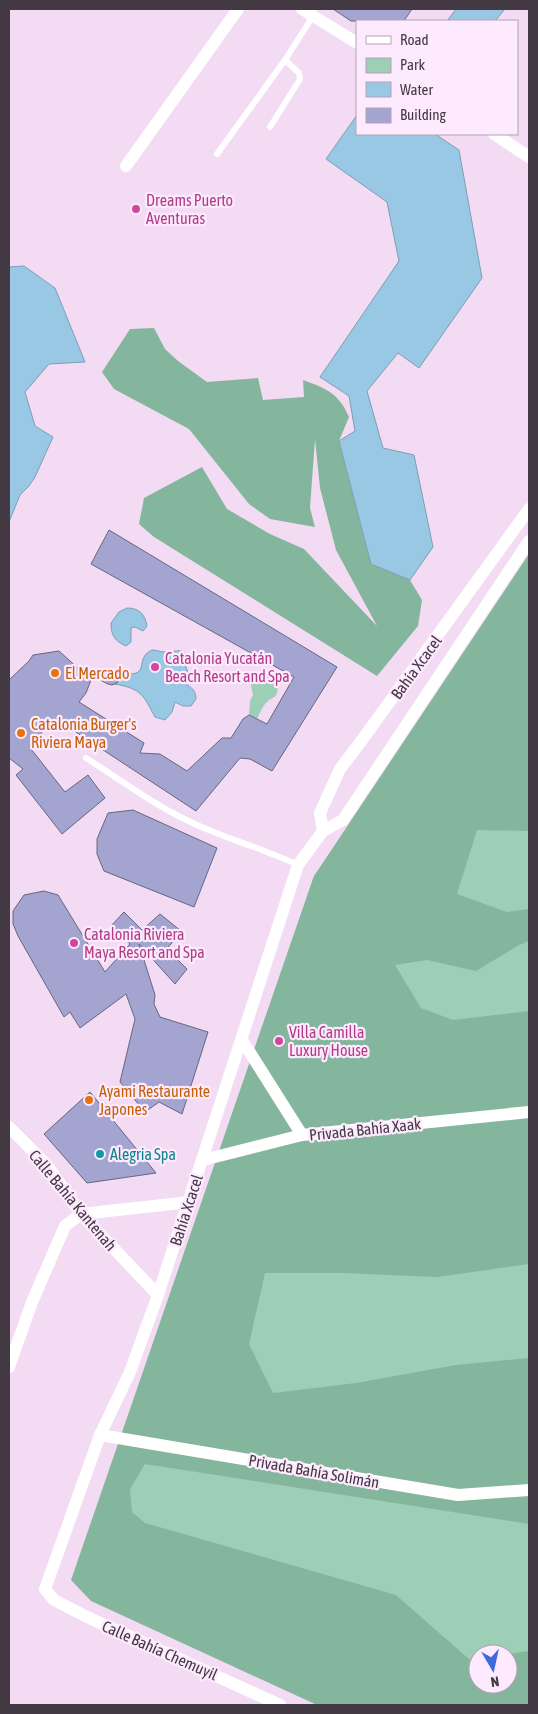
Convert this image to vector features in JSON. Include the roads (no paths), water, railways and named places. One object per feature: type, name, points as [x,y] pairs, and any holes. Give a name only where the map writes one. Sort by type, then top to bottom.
[{"type":"street","points":[[126,166],[238,9]]},
{"type":"street","points":[[308,12],[356,42]]},
{"type":"street","points":[[496,135],[529,157]]},
{"type":"street","name":"Bahía Xcacel","points":[[323,831],[320,813],[340,769],[529,510]]},
{"type":"street","name":"Bahía Xcacel","points":[[44,1589],[100,1434],[130,1372],[158,1295],[190,1202],[298,865],[323,831],[343,820],[529,541]]},
{"type":"street","points":[[242,1040],[302,1135]]},
{"type":"street","name":"Privada Bahía Xaak","points":[[203,1160],[302,1135],[529,1112]]},
{"type":"street","name":"Calle Bahía Kantenah","points":[[9,1126],[47,1165],[81,1214],[158,1295]]},
{"type":"street","points":[[9,1368],[32,1302],[65,1226],[81,1214],[190,1202]]},
{"type":"street","name":"Privada Bahía Solimán","points":[[100,1434],[458,1495],[529,1490]]},
{"type":"street","name":"Calle Bahía Chemuyil","points":[[44,1589],[54,1600],[86,1617],[280,1705]]},
{"type":"lane","points":[[217,154],[285,60],[308,12]]},
{"type":"lane","points":[[270,127],[300,78],[299,73],[285,60]]},
{"type":"lane","points":[[86,758],[176,815],[196,825],[274,853],[298,865]]},
{"type":"water","points":[[456,9],[505,9],[496,20],[448,20]]},
{"type":"water","points":[[356,116],[356,135],[436,135],[459,150],[482,278],[419,368],[398,353],[367,391],[383,448],[414,455],[433,547],[410,580],[371,564],[339,441],[355,431],[349,396],[320,377],[399,261],[387,202],[326,159]]},
{"type":"water","points":[[24,266],[55,288],[85,362],[49,364],[25,392],[35,426],[53,437],[35,477],[20,495],[9,522],[9,267]]},
{"type":"water","points":[[127,608],[141,612],[147,626],[143,631],[135,627],[131,628],[131,642],[126,646],[114,638],[111,623],[119,612]]},
{"type":"water","points":[[152,650],[165,652],[180,651],[188,657],[186,667],[188,673],[182,681],[192,688],[196,695],[196,699],[191,706],[183,706],[175,702],[172,712],[165,720],[155,717],[141,694],[131,688],[115,684],[118,680],[117,673],[129,674],[140,671],[143,658]]},
{"type":"place","name":"Dreams Puerto Aventuras","points":[[136,209]]},
{"type":"place","name":"Catalonia Yucatán Beach Resort and Spa","points":[[155,667]]},
{"type":"place","name":"El Mercado","points":[[55,673]]},
{"type":"place","name":"Catalonia Burger's Riviera Maya","points":[[21,733]]},
{"type":"place","name":"Catalonia Riviera Maya Resort and Spa","points":[[74,943]]},
{"type":"place","name":"Villa Camilla Luxury House","points":[[279,1041]]},
{"type":"place","name":"Ayami Restaurante Japones","points":[[89,1100]]},
{"type":"place","name":"Alegria Spa","points":[[100,1154]]}]
